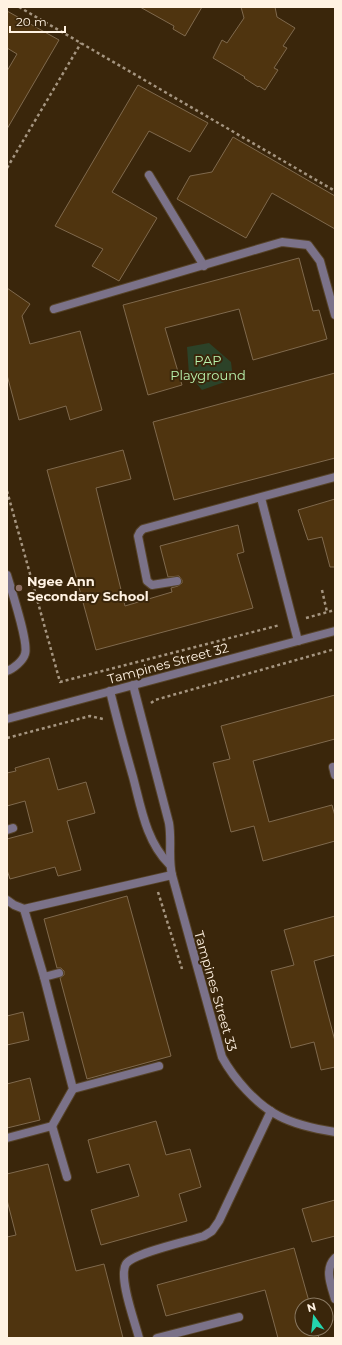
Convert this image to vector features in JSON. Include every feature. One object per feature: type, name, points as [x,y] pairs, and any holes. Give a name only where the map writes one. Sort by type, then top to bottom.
[{"type":"street","points":[[149,175],[204,266]]},
{"type":"street","points":[[54,309],[282,242],[308,245],[320,261],[335,315]]},
{"type":"street","points":[[177,581],[152,585],[147,581],[138,536],[143,529],[335,477]]},
{"type":"street","points":[[261,498],[298,640]]},
{"type":"street","points":[[7,575],[25,639],[25,654],[18,664],[7,671]]},
{"type":"street","name":"Tampines Street 32","points":[[7,719],[335,631]]},
{"type":"street","name":"Tampines Street 33","points":[[133,685],[169,823],[171,842],[169,864],[222,1058],[228,1070],[241,1085],[271,1111],[279,1116],[298,1123],[317,1129],[335,1132]]},
{"type":"street","name":"Tampines Street 33","points":[[110,691],[118,726],[148,830],[157,850],[169,864]]},
{"type":"street","points":[[7,900],[24,909],[172,875]]},
{"type":"street","points":[[7,1138],[52,1126],[73,1089],[44,977],[24,909]]},
{"type":"street","points":[[44,977],[59,973]]},
{"type":"street","points":[[73,1089],[159,1066]]},
{"type":"street","points":[[139,1338],[124,1282],[123,1271],[126,1262],[138,1255],[204,1236],[212,1231],[219,1221],[271,1111]]},
{"type":"street","points":[[52,1126],[67,1177]]},
{"type":"street","points":[[335,1258],[329,1265],[329,1275],[335,1299]]},
{"type":"street","points":[[157,1338],[239,1317]]},
{"type":"path","points":[[19,7],[335,191]]},
{"type":"path","points":[[7,168],[81,44]]},
{"type":"path","points":[[7,491],[60,682],[335,610]]},
{"type":"path","points":[[322,590],[327,612]]},
{"type":"path","points":[[141,719],[149,706],[155,700],[335,649]]},
{"type":"path","points":[[7,738],[90,716],[97,717],[118,726]]},
{"type":"green space","name":"PAP Playground","points":[[209,343],[231,362],[233,379],[202,390],[189,375],[187,347]]},
{"type":"building","points":[[140,7],[202,7],[185,36],[173,29],[174,26]]},
{"type":"building","points":[[241,7],[275,7],[277,17],[295,28],[283,46],[287,48],[274,68],[278,70],[265,90],[213,58],[222,40],[227,43],[244,18]]},
{"type":"building","points":[[7,11],[59,40],[7,129],[7,71],[17,54],[7,48]]},
{"type":"building","points":[[138,85],[208,123],[190,152],[149,131],[112,192],[157,218],[119,281],[92,266],[103,249],[55,226]]},
{"type":"building","points":[[233,137],[335,196],[335,229],[272,193],[246,238],[177,199],[190,176],[212,172]]},
{"type":"building","points":[[299,258],[313,311],[319,310],[327,339],[253,360],[239,309],[165,328],[182,385],[148,395],[123,305]]},
{"type":"building","points":[[7,288],[30,304],[22,316],[30,344],[80,331],[102,410],[70,420],[66,406],[19,420],[7,375]]},
{"type":"building","points":[[335,373],[335,458],[174,500],[153,422]]},
{"type":"building","points":[[123,450],[131,479],[96,488],[125,606],[172,592],[171,588],[182,583],[179,576],[168,577],[160,546],[238,525],[244,552],[237,554],[253,608],[96,650],[47,470]]},
{"type":"building","points":[[335,499],[335,567],[330,567],[322,537],[308,540],[298,510]]},
{"type":"building","points":[[335,695],[335,739],[253,761],[269,822],[332,805],[335,816],[335,841],[263,861],[254,826],[231,832],[213,763],[230,759],[221,726]]},
{"type":"building","points":[[49,758],[58,790],[86,782],[95,813],[67,821],[81,870],[58,876],[55,867],[10,879],[7,870],[7,839],[33,832],[25,801],[7,806],[7,773],[16,771],[15,768]]},
{"type":"building","points":[[127,896],[171,1056],[87,1079],[60,978],[64,975],[64,971],[61,968],[57,968],[44,919]]},
{"type":"building","points":[[335,916],[335,955],[314,961],[335,1041],[335,1067],[321,1070],[314,1042],[291,1048],[271,971],[294,965],[284,930]]},
{"type":"building","points":[[23,1012],[29,1040],[7,1045],[7,1016]]},
{"type":"building","points":[[30,1078],[40,1120],[7,1128],[7,1084]]},
{"type":"building","points":[[156,1121],[166,1155],[190,1149],[201,1187],[179,1194],[187,1221],[101,1245],[91,1210],[139,1196],[129,1164],[97,1173],[88,1140]]},
{"type":"building","points":[[48,1164],[76,1271],[104,1264],[123,1338],[7,1338],[7,1237],[16,1235],[7,1200],[7,1174]]},
{"type":"building","points":[[335,1200],[335,1236],[312,1242],[302,1209]]},
{"type":"building","points":[[294,1248],[308,1297],[294,1297],[294,1337],[319,1338],[278,1338],[265,1290],[166,1316],[157,1285]]},
{"type":"place","name":"Ngee Ann Secondary School","points":[[19,588]]}]
